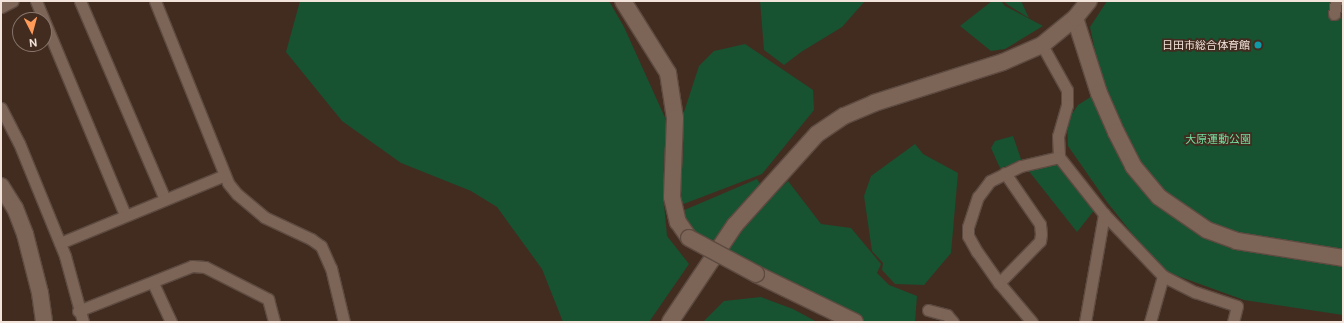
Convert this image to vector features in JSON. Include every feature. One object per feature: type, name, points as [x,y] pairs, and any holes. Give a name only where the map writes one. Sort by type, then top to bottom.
[{"type":"street","points":[[1,7],[14,1]]},
{"type":"street","points":[[36,1],[125,215]]},
{"type":"street","points":[[80,1],[165,199]]},
{"type":"street","points":[[155,1],[224,175],[237,194],[264,217],[311,239],[321,246],[331,268],[344,322]]},
{"type":"street","points":[[623,1],[668,73],[675,118],[672,197],[678,222],[689,238],[756,274],[855,322]]},
{"type":"street","points":[[670,322],[736,226],[817,134],[844,116],[874,103],[1003,62],[1042,45],[1075,18],[1089,1]]},
{"type":"street","points":[[1334,14],[1336,1]]},
{"type":"street","points":[[1075,18],[1099,94],[1116,132],[1133,166],[1159,197],[1207,230],[1237,241],[1343,258]]},
{"type":"street","points":[[1042,45],[1067,90],[1067,105],[1058,136],[1058,157],[1104,214],[1163,276],[1195,292],[1237,306],[1233,322]]},
{"type":"street","points":[[1,108],[19,143],[60,243],[78,311],[83,322]]},
{"type":"street","points":[[1032,322],[999,283],[977,252],[968,236],[968,227],[978,197],[990,181],[1021,166],[1058,157]]},
{"type":"street","points":[[999,283],[1040,241],[1041,234],[1040,224],[1005,173]]},
{"type":"street","points":[[60,243],[224,175]]},
{"type":"street","points":[[1,186],[15,208],[25,234],[40,293],[44,322]]},
{"type":"street","points":[[1085,322],[1104,214]]},
{"type":"street","points":[[78,311],[153,283],[192,266],[205,267],[268,299],[274,322]]},
{"type":"street","points":[[1150,322],[1163,276]]},
{"type":"street","points":[[153,283],[171,322]]},
{"type":"street","points":[[928,310],[948,315],[953,322]]},
{"type":"green space","points":[[300,1],[609,1],[624,27],[667,122],[664,204],[667,236],[689,264],[649,322],[563,322],[542,269],[497,207],[471,191],[401,163],[342,121],[286,52]]},
{"type":"green space","points":[[760,1],[865,1],[842,27],[801,52],[784,65],[764,50]]},
{"type":"green space","points":[[992,1],[1001,1],[1005,6],[1043,26],[1005,49],[991,51],[960,26]]},
{"type":"green space","points":[[1004,1],[1021,1],[1029,18],[1008,5]]},
{"type":"green space","name":"大原運動公園","points":[[1107,1],[1343,1],[1343,315],[1244,300],[1161,270],[1107,202],[1068,146],[1067,121],[1078,105],[1103,89],[1090,27]]},
{"type":"green space","points":[[745,44],[813,90],[814,110],[762,174],[681,205],[681,121],[699,66],[714,51]]},
{"type":"green space","points":[[1013,136],[1022,162],[1000,168],[991,148],[995,141]]},
{"type":"green space","points":[[915,144],[923,154],[958,173],[951,253],[924,285],[895,284],[882,270],[883,263],[872,251],[864,196],[871,176]]},
{"type":"green space","points":[[1059,162],[1096,208],[1077,232],[1028,170]]},
{"type":"green space","points":[[757,179],[762,187],[714,245],[692,233],[682,211]]},
{"type":"green space","points":[[788,181],[821,224],[851,228],[881,264],[877,273],[889,285],[917,296],[915,322],[865,322],[725,252],[742,225]]},
{"type":"green space","points":[[761,297],[793,309],[817,322],[703,322],[724,301]]},
{"type":"place","name":"日田市総合体育館","points":[[1258,45]]}]
